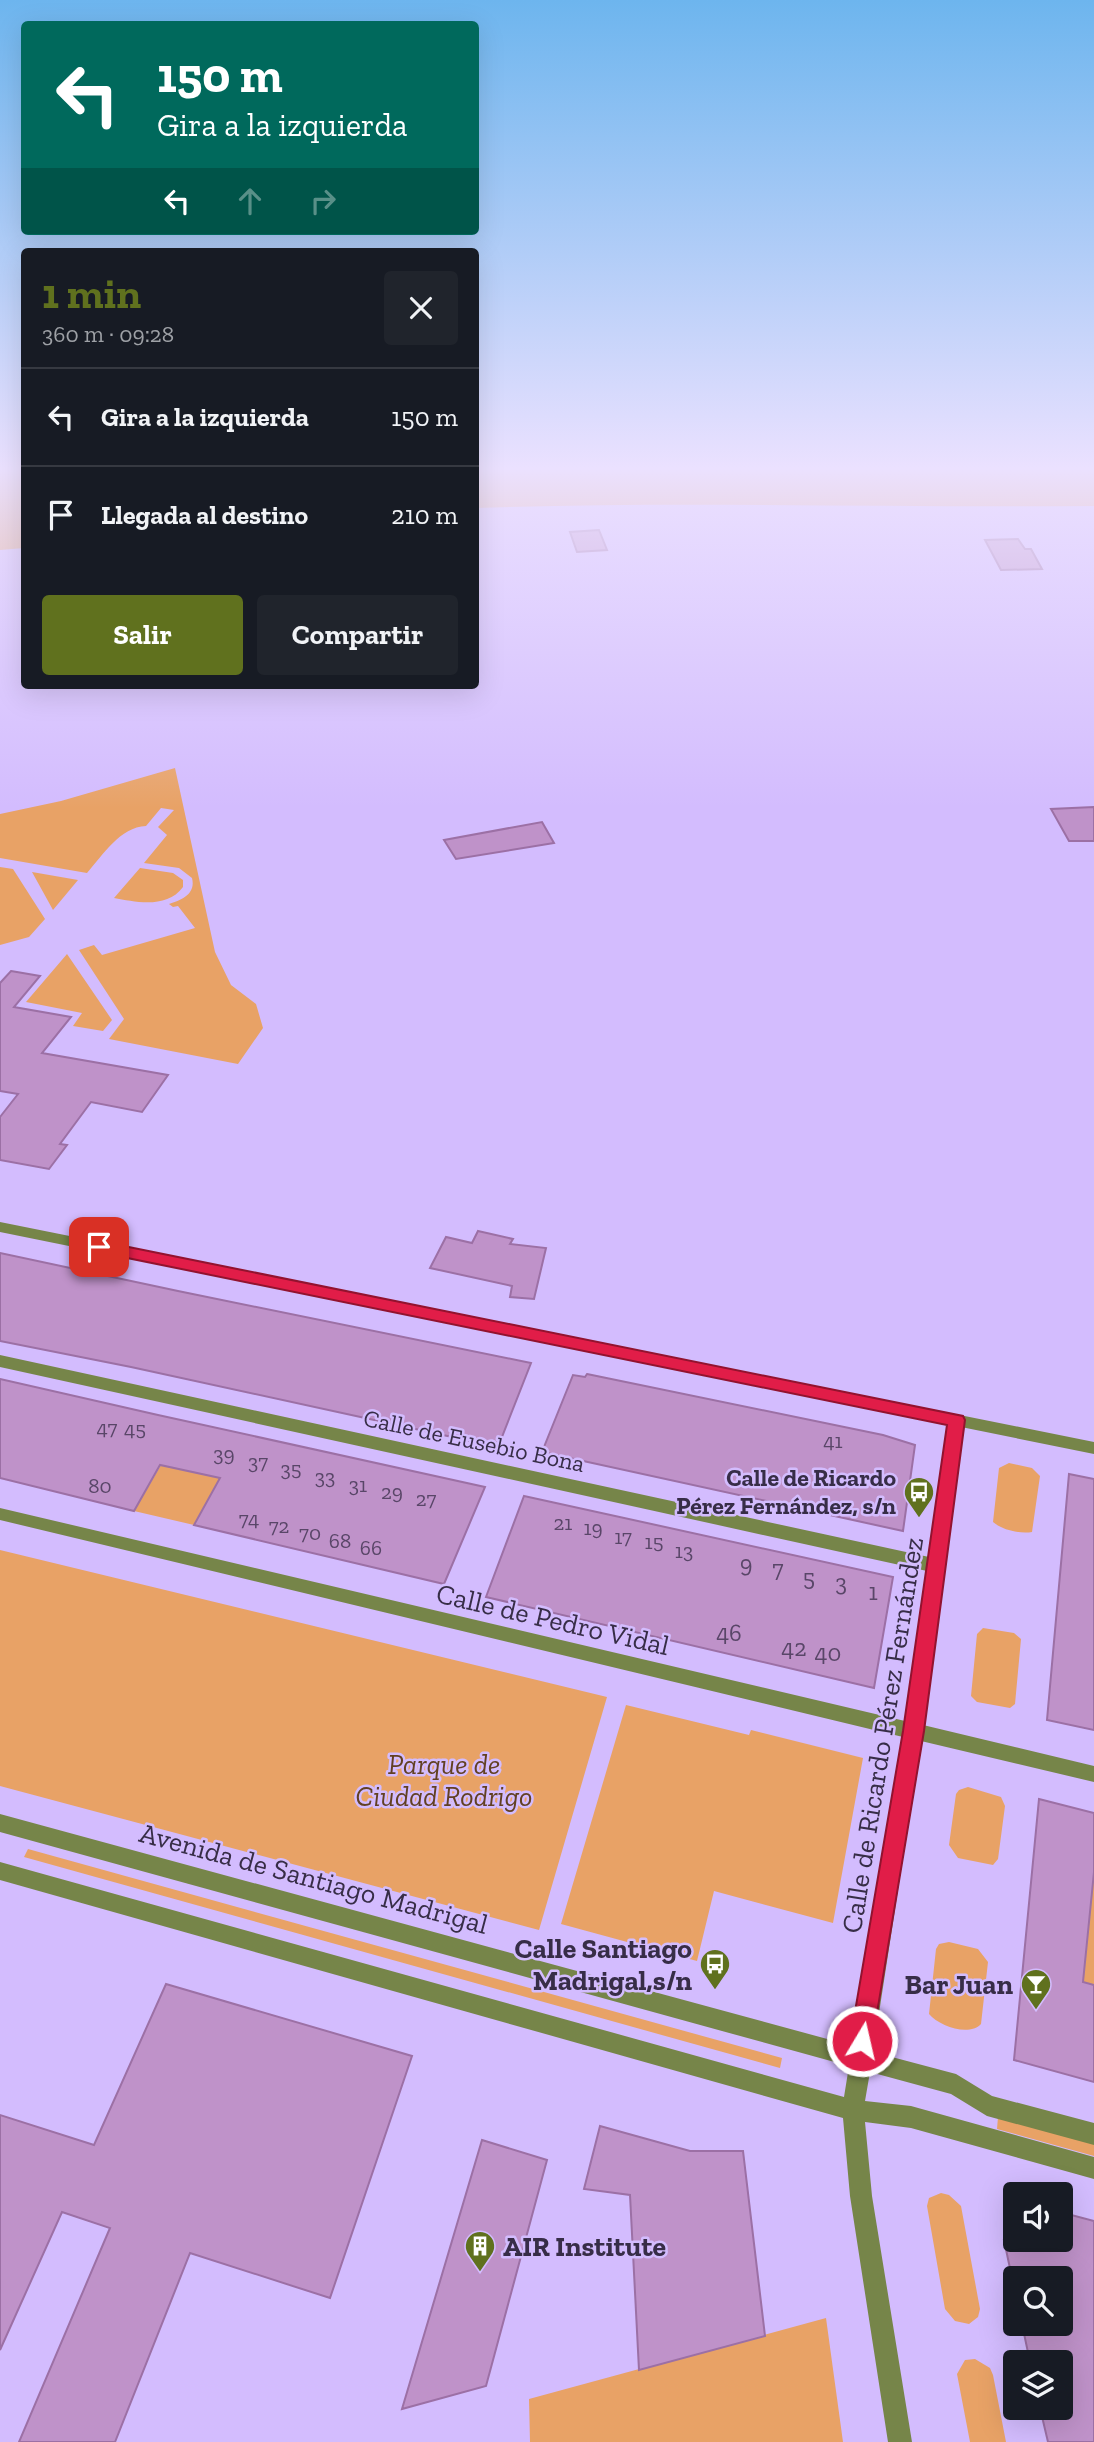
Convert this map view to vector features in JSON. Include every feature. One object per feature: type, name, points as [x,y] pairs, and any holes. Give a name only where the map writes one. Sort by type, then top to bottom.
[{"type":"street","points":[[0,1227],[1094,1448]]},
{"type":"street","name":"Calle de Eusebio Bona","points":[[0,1361],[937,1566]]},
{"type":"street","name":"Calle de Ricardo Pérez Fernández","points":[[900,2442],[861,2196],[853,2110],[914,1731],[957,1420]]},
{"type":"street","name":"Calle de Pedro Vidal","points":[[0,1514],[1094,1774]]},
{"type":"street","name":"Avenida de Santiago Madrigal","points":[[0,1823],[956,2085],[987,2105],[1094,2134]]},
{"type":"street","points":[[0,1871],[853,2110],[911,2117],[1094,2168]]},
{"type":"green space","points":[[175,768],[215,952],[231,985],[256,1004],[263,1028],[238,1064],[109,1039],[124,1019],[79,950],[94,945],[102,955],[195,928],[178,906],[169,904],[190,892],[192,878],[179,868],[144,863],[167,835],[158,827],[174,810],[161,808],[146,826],[128,831],[106,850],[87,873],[0,858],[0,814],[61,801]]},
{"type":"green space","points":[[0,867],[13,869],[45,919],[29,937],[0,945]]},
{"type":"green space","points":[[140,868],[173,873],[183,880],[183,887],[169,899],[160,901],[141,902],[114,898]]},
{"type":"green space","points":[[32,872],[78,880],[53,910]]},
{"type":"green space","points":[[67,954],[112,1020],[103,1031],[73,1026],[82,1013],[26,1002]]},
{"type":"green space","points":[[1009,1463],[1032,1468],[1040,1476],[1032,1532],[1011,1531],[993,1522],[999,1468]]},
{"type":"green space","points":[[161,1465],[220,1478],[194,1525],[134,1511]]},
{"type":"green space","name":"Parque de Ciudad Rodrigo","points":[[0,1550],[607,1697],[539,1930],[0,1786]]},
{"type":"green space","points":[[983,1628],[1014,1633],[1021,1639],[1015,1704],[1010,1708],[977,1702],[971,1696],[977,1634]]},
{"type":"green space","points":[[626,1705],[749,1735],[751,1730],[863,1758],[833,1923],[714,1891],[697,1961],[561,1924]]},
{"type":"green space","points":[[968,1787],[1001,1797],[1005,1806],[998,1859],[993,1865],[958,1858],[949,1845],[956,1794]]},
{"type":"green space","points":[[28,1849],[782,2058],[780,2068],[24,1857]]},
{"type":"green space","points":[[1094,1872],[1094,1985],[1083,1982]]},
{"type":"green space","points":[[949,1942],[978,1949],[988,1962],[981,2024],[969,2030],[947,2026],[929,2014],[936,1949],[939,1944]]},
{"type":"green space","points":[[998,2117],[1094,2143],[1094,2156],[997,2129]]},
{"type":"green space","points":[[941,2193],[949,2195],[961,2206],[980,2309],[978,2317],[969,2324],[955,2321],[945,2309],[927,2206],[929,2198]]},
{"type":"green space","points":[[826,2318],[843,2442],[530,2442],[529,2399]]},
{"type":"green space","points":[[975,2359],[990,2368],[993,2375],[1006,2442],[970,2442],[957,2374],[965,2360]]},
{"type":"building","points":[[1094,807],[1094,841],[1069,841],[1051,809]]},
{"type":"building","points":[[542,822],[554,843],[456,859],[444,840]]},
{"type":"building","points":[[11,971],[40,976],[14,1007],[71,1017],[42,1053],[168,1075],[142,1112],[91,1102],[60,1144],[67,1145],[49,1169],[0,1160],[0,1117],[18,1094],[0,1091],[0,983]]},
{"type":"building","points":[[478,1231],[513,1239],[510,1244],[546,1248],[534,1299],[510,1297],[512,1286],[430,1268],[446,1237],[472,1243]]},
{"type":"building","points":[[0,1253],[531,1363],[498,1447],[0,1341]]},
{"type":"building","points":[[587,1374],[883,1435],[915,1445],[903,1531],[542,1452],[573,1375],[585,1377]]},
{"type":"building","points":[[0,1379],[485,1487],[444,1584],[194,1525],[220,1478],[160,1465],[134,1511],[0,1478]]},
{"type":"building","points":[[1069,1474],[1094,1479],[1094,1730],[1047,1720]]},
{"type":"building","points":[[524,1496],[893,1577],[874,1688],[486,1597]]},
{"type":"building","points":[[1039,1799],[1094,1813],[1094,1872],[1083,1982],[1094,1985],[1094,2082],[1014,2060]]},
{"type":"building","points":[[166,1984],[412,2056],[330,2298],[190,2253],[115,2442],[19,2442],[110,2228],[62,2212],[0,2350],[0,2115],[94,2145]]},
{"type":"building","points":[[600,2126],[690,2151],[743,2151],[765,2336],[639,2370],[630,2195],[584,2189]]},
{"type":"building","name":"AIR Institute","points":[[482,2140],[547,2160],[486,2386],[402,2409]]},
{"type":"building","points":[[1073,2215],[1094,2221],[1094,2442],[1048,2442],[1043,2420],[1073,2420],[1073,2350],[1027,2350],[1025,2336],[1073,2336],[1073,2266],[1009,2266],[1007,2252],[1073,2252]]},
{"type":"place","name":"Calle de Ricardo Pérez Fernández, s/n","points":[[919,1519]]},
{"type":"place","name":"Calle Santiago Madrigal,s/n","points":[[715,1991]]},
{"type":"place","name":"Bar Juan","points":[[1036,2011]]},
{"type":"place","name":"AIR Institute","points":[[480,2273]]},
{"type":"route","points":[[99,1247],[957,1420],[914,1731],[862,2041]]}]
